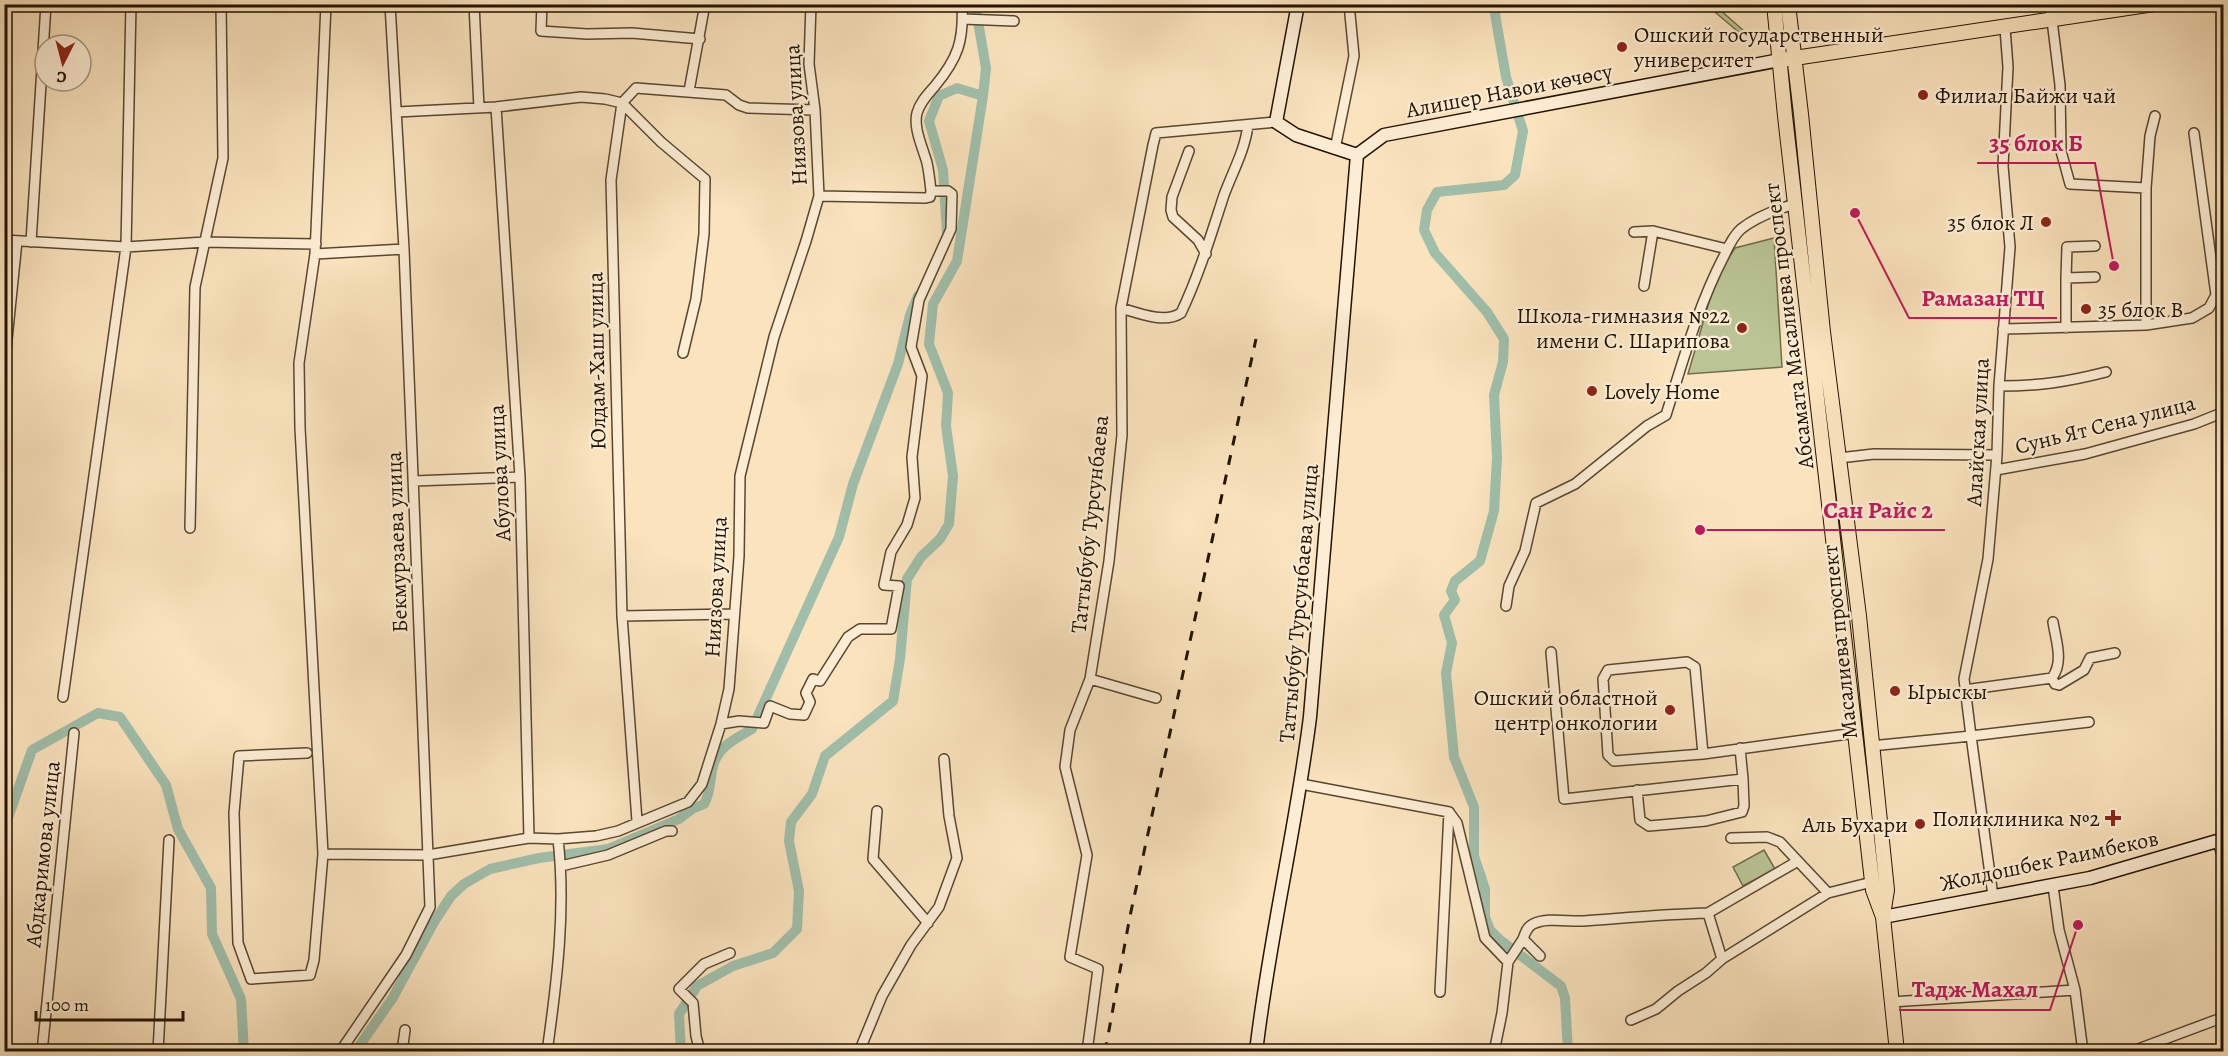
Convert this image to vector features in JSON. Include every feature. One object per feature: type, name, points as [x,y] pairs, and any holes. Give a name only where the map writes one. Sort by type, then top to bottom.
[{"type":"main road","points":[[1774,4],[1780,60],[2053,21],[2154,4]]},
{"type":"main road","name":"Масалиева проспект","points":[[1788,4],[1823,332],[1859,615],[1887,890],[1882,917]]},
{"type":"main road","name":"Абсамата Масалиева проспект","points":[[1780,60],[1872,882],[1882,917],[1897,1052]]},
{"type":"street","points":[[31,242],[46,4]]},
{"type":"street","points":[[63,697],[126,247],[131,4]]},
{"type":"street","points":[[190,528],[195,287],[223,158],[221,4]]},
{"type":"street","points":[[307,753],[240,756],[234,813],[238,943],[251,979],[310,975],[314,960],[323,854],[300,428],[299,363],[316,244],[327,4]]},
{"type":"street","name":"Бекмурзаева улица","points":[[340,1052],[406,955],[430,907],[404,249],[390,4]]},
{"type":"street","points":[[474,4],[479,108]]},
{"type":"street","points":[[542,4],[541,31],[587,34],[632,33],[700,39]]},
{"type":"street","points":[[689,91],[705,4]]},
{"type":"street","name":"Ниязова улица","points":[[323,854],[428,855],[529,838],[558,842],[596,836],[618,831],[637,821],[687,802],[702,784],[721,724],[729,689],[739,556],[740,476],[774,337],[819,195],[815,111],[809,64],[811,4]]},
{"type":"street","points":[[940,191],[928,166],[917,125],[917,111],[954,62],[966,19],[962,4]]},
{"type":"street","points":[[1298,4],[1276,122],[1296,135],[1357,155]]},
{"type":"street","points":[[1335,149],[1354,56],[1349,4]]},
{"type":"street","points":[[2050,4],[2060,85],[2061,151],[2070,184],[2146,188]]},
{"type":"street","points":[[966,19],[1014,21]]},
{"type":"street","name":"Алайская улица","points":[[1993,896],[1964,679],[1988,559],[1997,455],[1999,386],[2010,247],[2003,166],[2008,67],[2005,28]]},
{"type":"street","name":"Алишер Навои көчөсү","points":[[1357,155],[1384,135],[1780,60]]},
{"type":"street","points":[[622,103],[636,88],[726,95],[739,105],[748,108],[815,111]]},
{"type":"street","points":[[397,112],[496,107],[581,97],[622,103],[705,179],[704,234],[696,299],[683,353]]},
{"type":"street","name":"Юлдам-Хаш улица","points":[[622,103],[611,180],[621,616],[637,821]]},
{"type":"street","name":"Абулова улица","points":[[496,107],[520,477],[529,838]]},
{"type":"street","points":[[2146,326],[2146,188],[2150,136],[2155,116]]},
{"type":"street","name":"Таттыбубу Турсунбаева","points":[[1087,1052],[1098,969],[1070,957],[1087,855],[1065,767],[1070,730],[1090,679],[1109,561],[1122,435],[1121,308],[1156,133],[1276,122]]},
{"type":"street","points":[[1121,308],[1148,315],[1174,318],[1180,313],[1206,254],[1225,194],[1239,161],[1248,125]]},
{"type":"street","points":[[2003,329],[2146,326],[2192,318],[2210,308],[2216,295],[2194,134]]},
{"type":"street","points":[[1189,151],[1172,197],[1171,210],[1173,217],[1198,240],[1206,254]]},
{"type":"street","name":"Таттыбубу Турсунбаева улица","points":[[1256,1052],[1263,990],[1301,784],[1310,717],[1357,155]]},
{"type":"street","points":[[721,724],[764,723],[770,706],[790,714],[804,715],[810,702],[806,693],[813,679],[820,681],[848,637],[860,629],[891,629],[899,586],[884,585],[891,552],[907,525],[915,498],[912,458],[922,376],[911,347],[920,300],[951,229],[952,194],[940,191],[926,198],[819,195]]},
{"type":"street","points":[[1506,606],[1509,586],[1525,551],[1536,503],[1575,484],[1647,426],[1666,415],[1711,281],[1727,249],[1740,230],[1782,208],[1796,204]]},
{"type":"street","points":[[1634,232],[1653,231],[1727,249]]},
{"type":"street","points":[[1644,286],[1653,231]]},
{"type":"street","points":[[4,240],[126,247],[205,242],[316,244]]},
{"type":"street","points":[[4,369],[17,241]]},
{"type":"street","points":[[2066,328],[2067,247],[2096,246]]},
{"type":"street","points":[[315,254],[404,249]]},
{"type":"street","points":[[2066,278],[2095,277]]},
{"type":"street","points":[[1999,386],[2037,386],[2071,381],[2106,372]]},
{"type":"street","name":"Сунь Ят Сена улица","points":[[1996,470],[2085,454],[2194,424],[2223,412]]},
{"type":"street","points":[[1839,458],[1874,454],[1997,455]]},
{"type":"street","points":[[414,482],[520,477]]},
{"type":"street","points":[[621,616],[733,614]]},
{"type":"street","points":[[1965,690],[2052,678],[2060,663],[2053,622]]},
{"type":"street","points":[[1551,652],[1564,799],[1743,779]]},
{"type":"street","points":[[2052,678],[2055,684],[2059,685],[2084,670],[2090,658],[2115,653]]},
{"type":"street","points":[[1703,754],[1695,667],[1687,662],[1608,670],[1603,679],[1608,755],[1614,761],[1703,754],[1855,734]]},
{"type":"street","points":[[1090,679],[1156,698]]},
{"type":"street","points":[[1871,746],[2089,722]]},
{"type":"street","name":"Абдкаримова улица","points":[[42,1052],[74,733]]},
{"type":"street","points":[[1637,790],[1640,820],[1648,826],[1706,821],[1742,812],[1744,806],[1740,748]]},
{"type":"street","points":[[859,1052],[882,996],[911,945],[939,906],[957,858],[949,816],[944,759]]},
{"type":"street","points":[[1301,784],[1449,812],[1457,823],[1485,938],[1510,959]]},
{"type":"street","points":[[877,811],[873,859],[928,923]]},
{"type":"street","points":[[1440,992],[1449,812]]},
{"type":"street","points":[[561,862],[608,855],[666,831],[672,831]]},
{"type":"street","points":[[1731,838],[1767,837],[1780,842],[1828,893]]},
{"type":"street","points":[[158,1052],[169,840]]},
{"type":"street","points":[[2220,840],[2223,858]]},
{"type":"street","name":"Жолдошбек Раимбеков","points":[[1882,917],[2053,886],[2154,861],[2220,840]]},
{"type":"street","points":[[547,1052],[556,981],[561,862],[558,842]]},
{"type":"street","points":[[1494,1052],[1510,959],[1526,931],[1533,924],[1651,914],[1708,913],[1798,861]]},
{"type":"street","points":[[1630,1020],[1656,1009],[1678,991],[1706,974],[1722,959],[1828,893],[1872,882]]},
{"type":"street","points":[[2053,886],[2059,930],[2075,990],[2083,1052]]},
{"type":"street","points":[[1708,913],[1722,959]]},
{"type":"street","points":[[1521,943],[1540,956]]},
{"type":"street","points":[[700,1052],[693,1003],[679,989],[704,964],[730,953]]},
{"type":"street","points":[[1892,1002],[2075,990]]},
{"type":"street","points":[[2130,1052],[2223,1017]]},
{"type":"street","points":[[402,1052],[405,1030]]},
{"type":"green space","points":[[1719,9],[1744,31],[1741,34],[1716,13]]},
{"type":"green space","points":[[1774,238],[1782,367],[1688,374],[1716,278],[1735,248]]},
{"type":"green space","points":[[1764,850],[1775,869],[1743,886],[1733,867]]},
{"type":"waterway","points":[[681,1052],[679,1014],[697,986],[733,966],[773,953],[797,929],[799,891],[789,841],[791,822],[812,794],[825,756],[893,701],[900,659],[907,579],[921,557],[940,539],[949,524],[953,476],[946,426],[948,393],[929,344],[933,304],[957,261],[983,96],[986,68],[975,4]]},
{"type":"waterway","points":[[1498,4],[1495,14],[1506,77],[1523,131],[1515,175],[1504,185],[1437,192],[1427,210],[1424,230],[1435,253],[1487,312],[1504,339],[1503,362],[1494,395],[1497,458],[1494,511],[1480,561],[1455,581],[1451,591],[1455,600],[1444,615],[1452,643],[1446,673],[1454,757],[1474,807],[1474,856],[1485,889],[1485,917],[1490,930],[1500,940],[1561,986],[1565,998],[1568,1052]]},
{"type":"waterway","points":[[947,233],[943,170],[929,121],[939,96],[957,88],[983,96]]},
{"type":"waterway","points":[[355,1052],[392,999],[434,922],[451,896],[464,884],[490,869],[539,858],[608,849],[679,819],[692,809],[704,804],[712,768],[720,751],[752,729],[839,537],[853,484],[898,364],[910,315],[918,296]]},
{"type":"waterway","points":[[4,829],[32,750],[98,713],[120,717],[166,785],[178,829],[211,888],[212,934],[241,999],[244,1052]]},
{"type":"railway","points":[[1105,1052],[1130,916],[1256,339]]},
{"type":"place","name":"Ошский государственный университет","points":[[1622,47]]},
{"type":"place","name":"Филиал Байжи чай","points":[[1923,95]]},
{"type":"place","name":"Рамазан ТЦ","points":[[1855,213]]},
{"type":"place","name":"35 блок Л","points":[[2046,222]]},
{"type":"place","name":"35 блок Б","points":[[2114,266]]},
{"type":"place","name":"35 блок В","points":[[2086,309]]},
{"type":"place","name":"Школа-гимназия №22 имени С. Шарипова","points":[[1742,328]]},
{"type":"place","name":"Lovely Home","points":[[1592,391]]},
{"type":"place","name":"Сан Райс 2","points":[[1700,530]]},
{"type":"place","name":"Ырыскы","points":[[1895,691]]},
{"type":"place","name":"Ошский областной центр онкологии","points":[[1670,710]]},
{"type":"place","name":"Поликлиника №2","points":[[2113,818]]},
{"type":"place","name":"Аль Бухари","points":[[1920,824]]},
{"type":"place","name":"Тадж Махал","points":[[2078,925]]}]
